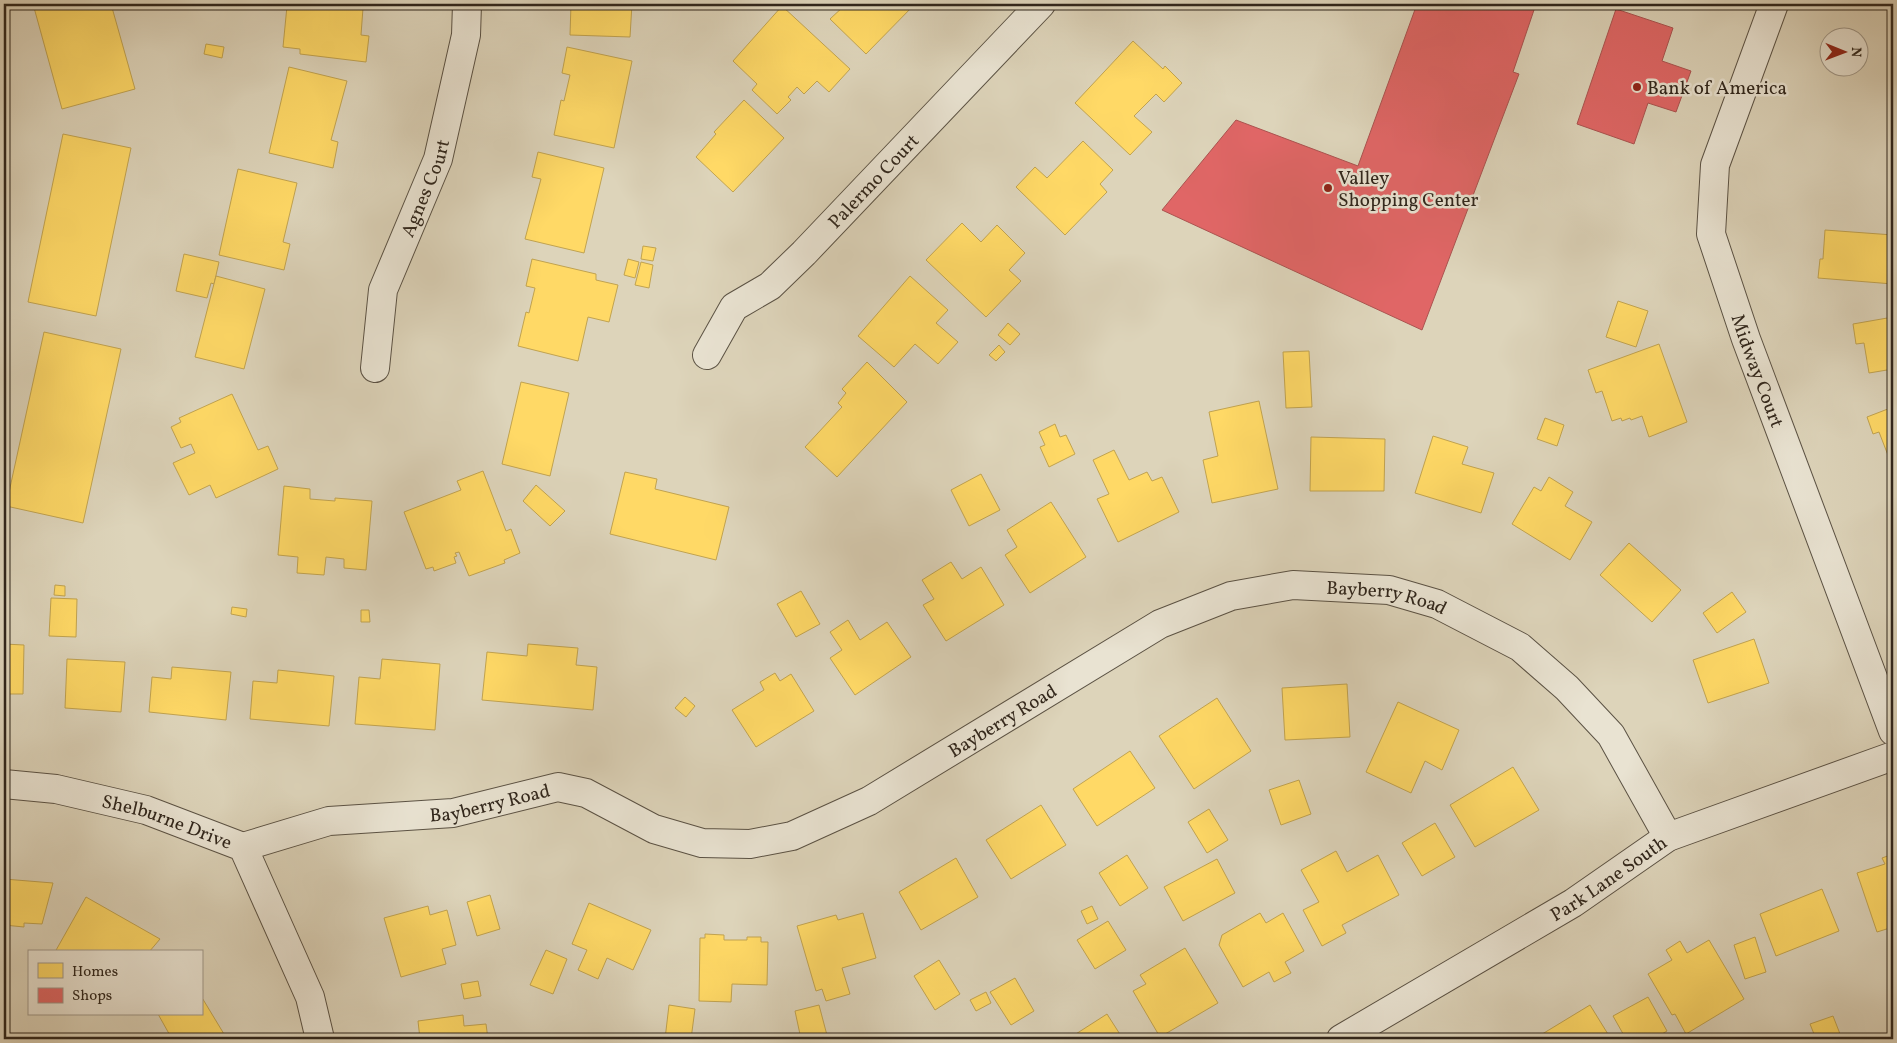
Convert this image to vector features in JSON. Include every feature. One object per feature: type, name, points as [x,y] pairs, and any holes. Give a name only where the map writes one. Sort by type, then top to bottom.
[{"type":"street","name":"Agnes Court","points":[[376,368],[383,290],[438,159],[466,35],[468,4]]},
{"type":"street","name":"Palermo Court","points":[[707,355],[734,307],[770,286],[804,254],[1041,4]]},
{"type":"street","name":"Midway Court","points":[[1774,4],[1715,165],[1712,234],[1746,338],[1893,731]]},
{"type":"street","name":"Bayberry Road","points":[[243,847],[329,821],[454,813],[558,788],[586,793],[654,830],[702,843],[750,844],[792,836],[869,801],[1160,624],[1231,596],[1292,585],[1389,590],[1437,604],[1520,647],[1567,688],[1611,735],[1668,837]]},
{"type":"street","name":"Park Lane South","points":[[1341,1039],[1572,903],[1668,837],[1893,756]]},
{"type":"street","name":"Shelburne Drive","points":[[4,784],[56,789],[146,810],[243,847],[310,997],[320,1039]]},
{"type":"building: Homes","points":[[33,4],[111,4],[135,89],[62,109]]},
{"type":"building: Homes","points":[[305,4],[367,4],[366,9],[363,8],[361,35],[369,36],[366,62],[300,54],[300,49],[283,47],[287,6],[304,9]]},
{"type":"building: Homes","points":[[571,4],[632,4],[630,37],[570,35]]},
{"type":"building: Homes","points":[[841,4],[915,4],[866,54],[830,19],[844,6]]},
{"type":"building: Homes","points":[[782,6],[850,69],[829,92],[817,81],[804,94],[797,87],[788,97],[791,100],[777,114],[752,90],[757,84],[733,61]]},
{"type":"building: Homes","points":[[1133,41],[1163,69],[1165,66],[1182,83],[1164,102],[1156,94],[1134,116],[1152,132],[1130,155],[1075,103]]},
{"type":"building: Homes","points":[[206,44],[224,47],[222,58],[204,54]]},
{"type":"building: Homes","points":[[567,47],[632,61],[614,148],[554,135],[561,100],[564,101],[570,75],[562,73]]},
{"type":"building: Homes","points":[[289,67],[347,81],[331,140],[338,142],[333,168],[269,153]]},
{"type":"building: Homes","points":[[744,100],[784,138],[733,192],[696,157],[716,134],[714,132]]},
{"type":"building: Homes","points":[[63,134],[131,148],[96,316],[28,302]]},
{"type":"building: Homes","points":[[1083,141],[1113,170],[1100,184],[1107,192],[1065,235],[1016,187],[1035,167],[1047,178]]},
{"type":"building: Homes","points":[[538,152],[604,168],[584,253],[525,239],[541,179],[532,177]]},
{"type":"building: Homes","points":[[238,169],[297,183],[283,242],[290,244],[284,270],[219,255]]},
{"type":"building: Homes","points":[[962,223],[981,242],[997,225],[1025,253],[1009,270],[1021,281],[986,317],[926,260]]},
{"type":"building: Homes","points":[[1825,230],[1893,235],[1893,284],[1818,278],[1820,259],[1823,259]]},
{"type":"building: Homes","points":[[643,246],[656,248],[653,261],[641,259]]},
{"type":"building: Homes","points":[[184,254],[219,262],[214,284],[211,283],[207,298],[176,291]]},
{"type":"building: Homes","points":[[532,259],[596,274],[596,280],[618,285],[609,322],[588,317],[578,361],[518,346],[526,312],[529,313],[535,288],[526,286]]},
{"type":"building: Homes","points":[[628,259],[639,262],[635,278],[624,275]]},
{"type":"building: Homes","points":[[641,262],[653,265],[649,288],[635,285]]},
{"type":"building: Homes","points":[[216,276],[265,289],[244,369],[195,357]]},
{"type":"building: Homes","points":[[910,276],[948,310],[936,323],[958,342],[938,364],[915,344],[894,367],[858,336]]},
{"type":"building: Homes","points":[[1618,301],[1648,311],[1636,347],[1606,337]]},
{"type":"building: Homes","points":[[1893,317],[1893,369],[1869,373],[1864,343],[1856,344],[1853,324]]},
{"type":"building: Homes","points":[[1008,323],[1020,334],[1010,345],[998,335]]},
{"type":"building: Homes","points":[[44,332],[121,349],[83,523],[6,506]]},
{"type":"building: Homes","points":[[1659,344],[1687,422],[1649,437],[1642,416],[1631,420],[1630,418],[1622,421],[1621,418],[1612,421],[1602,391],[1596,393],[1588,370]]},
{"type":"building: Homes","points":[[999,345],[1005,352],[996,361],[989,355]]},
{"type":"building: Homes","points":[[1309,351],[1312,407],[1286,408],[1283,352]]},
{"type":"building: Homes","points":[[867,362],[907,402],[837,477],[805,447],[842,407],[838,403],[846,393],[842,389]]},
{"type":"building: Homes","points":[[521,382],[569,393],[550,476],[502,464]]},
{"type":"building: Homes","points":[[232,394],[258,450],[268,446],[278,469],[216,498],[210,485],[189,495],[173,463],[195,453],[191,444],[181,448],[171,427],[181,422],[179,418]]},
{"type":"building: Homes","points":[[1259,401],[1278,489],[1212,503],[1203,460],[1218,456],[1209,412]]},
{"type":"building: Homes","points":[[1893,407],[1893,462],[1891,463],[1879,432],[1873,434],[1867,417]]},
{"type":"building: Homes","points":[[1545,418],[1564,425],[1557,446],[1537,439]]},
{"type":"building: Homes","points":[[1055,424],[1060,437],[1066,435],[1075,454],[1049,467],[1040,447],[1045,445],[1039,432]]},
{"type":"building: Homes","points":[[1433,436],[1468,447],[1462,464],[1494,473],[1481,513],[1415,493]]},
{"type":"building: Homes","points":[[1311,437],[1385,439],[1384,491],[1310,491]]},
{"type":"building: Homes","points":[[1114,450],[1129,480],[1147,472],[1152,481],[1162,477],[1179,512],[1118,542],[1097,499],[1109,494],[1093,460]]},
{"type":"building: Homes","points":[[483,471],[506,531],[511,529],[520,553],[504,560],[505,563],[469,576],[459,552],[455,553],[457,556],[454,557],[456,563],[434,571],[433,567],[426,569],[404,512],[461,490],[457,481]]},
{"type":"building: Homes","points":[[625,472],[657,479],[655,489],[729,507],[716,560],[610,534]]},
{"type":"building: Homes","points":[[981,474],[1000,510],[969,526],[951,490]]},
{"type":"building: Homes","points":[[1549,477],[1573,492],[1565,506],[1592,522],[1570,560],[1512,524],[1534,487],[1541,491]]},
{"type":"building: Homes","points":[[536,485],[565,511],[550,526],[523,501]]},
{"type":"building: Homes","points":[[284,486],[310,489],[310,499],[335,501],[335,498],[372,501],[366,570],[344,568],[344,559],[326,557],[324,575],[297,573],[298,557],[278,555]]},
{"type":"building: Homes","points":[[1051,502],[1086,557],[1030,593],[1005,555],[1017,547],[1007,530]]},
{"type":"building: Homes","points":[[1629,543],[1681,590],[1652,622],[1600,575]]},
{"type":"building: Homes","points":[[951,562],[962,579],[981,567],[1004,605],[946,641],[923,605],[934,599],[922,580]]},
{"type":"building: Homes","points":[[55,585],[65,586],[65,596],[54,595]]},
{"type":"building: Homes","points":[[801,591],[820,624],[796,637],[777,604]]},
{"type":"building: Homes","points":[[1732,592],[1746,612],[1717,633],[1703,613]]},
{"type":"building: Homes","points":[[51,598],[77,599],[76,637],[49,636]]},
{"type":"building: Homes","points":[[232,607],[247,609],[246,617],[231,614]]},
{"type":"building: Homes","points":[[361,610],[369,610],[370,622],[361,622]]},
{"type":"building: Homes","points":[[848,620],[860,640],[887,622],[911,657],[855,695],[830,658],[842,650],[830,632]]},
{"type":"building: Homes","points":[[1754,639],[1769,683],[1708,703],[1693,660]]},
{"type":"building: Homes","points":[[4,644],[24,645],[23,694],[4,694]]},
{"type":"building: Homes","points":[[528,644],[578,648],[576,665],[597,667],[593,710],[482,700],[487,652],[527,656]]},
{"type":"building: Homes","points":[[67,659],[125,662],[121,712],[65,708]]},
{"type":"building: Homes","points":[[382,659],[440,664],[435,730],[355,724],[359,677],[380,679]]},
{"type":"building: Homes","points":[[172,667],[231,672],[226,720],[149,712],[152,677],[171,679]]},
{"type":"building: Homes","points":[[278,670],[334,676],[329,726],[250,719],[253,681],[277,683]]},
{"type":"building: Homes","points":[[775,673],[780,681],[791,674],[814,711],[756,747],[732,710],[764,690],[760,682]]},
{"type":"building: Homes","points":[[1347,684],[1350,737],[1285,740],[1282,688]]},
{"type":"building: Homes","points":[[685,697],[695,706],[686,717],[675,708]]},
{"type":"building: Homes","points":[[1217,698],[1251,751],[1194,789],[1159,736]]},
{"type":"building: Homes","points":[[1398,702],[1459,730],[1442,770],[1425,761],[1411,793],[1366,772]]},
{"type":"building: Homes","points":[[1130,751],[1155,788],[1097,826],[1073,789]]},
{"type":"building: Homes","points":[[1513,767],[1539,810],[1475,847],[1450,805]]},
{"type":"building: Homes","points":[[1299,780],[1311,814],[1281,825],[1269,790]]},
{"type":"building: Homes","points":[[1041,805],[1066,845],[1011,879],[986,840]]},
{"type":"building: Homes","points":[[1209,809],[1228,840],[1207,853],[1188,822]]},
{"type":"building: Homes","points":[[1435,823],[1455,857],[1422,876],[1402,843]]},
{"type":"building: Homes","points":[[1336,851],[1347,872],[1378,855],[1399,895],[1342,925],[1346,933],[1322,946],[1303,910],[1319,902],[1301,870]]},
{"type":"building: Homes","points":[[1893,854],[1893,927],[1877,932],[1857,873],[1885,864],[1882,858]]},
{"type":"building: Homes","points":[[1127,855],[1148,888],[1120,906],[1099,873]]},
{"type":"building: Homes","points":[[956,858],[978,897],[921,930],[899,892]]},
{"type":"building: Homes","points":[[1217,859],[1235,893],[1183,921],[1164,887]]},
{"type":"building: Homes","points":[[4,879],[53,883],[42,924],[24,923],[24,927],[4,925]]},
{"type":"building: Homes","points":[[1822,889],[1839,931],[1776,956],[1760,914]]},
{"type":"building: Homes","points":[[490,895],[500,929],[477,936],[467,902]]},
{"type":"building: Homes","points":[[86,897],[160,939],[151,950],[56,950]]},
{"type":"building: Homes","points":[[589,903],[651,930],[633,970],[607,958],[598,979],[578,970],[587,950],[572,944]]},
{"type":"building: Homes","points":[[428,906],[430,915],[447,910],[456,945],[442,949],[446,964],[401,977],[384,918]]},
{"type":"building: Homes","points":[[1092,906],[1098,919],[1087,924],[1081,911]]},
{"type":"building: Homes","points":[[863,913],[876,958],[842,968],[850,994],[826,1001],[822,989],[816,991],[797,926],[836,915],[838,920]]},
{"type":"building: Homes","points":[[1260,913],[1266,923],[1283,913],[1304,951],[1285,962],[1291,973],[1274,982],[1269,972],[1243,987],[1219,945],[1222,935]]},
{"type":"building: Homes","points":[[1108,921],[1126,950],[1095,969],[1077,940]]},
{"type":"building: Homes","points":[[705,934],[724,935],[724,940],[747,940],[747,937],[761,937],[761,942],[768,942],[767,985],[732,984],[731,1002],[699,1001],[700,938],[705,938]]},
{"type":"building: Homes","points":[[1755,937],[1766,972],[1745,979],[1734,945]]},
{"type":"building: Homes","points":[[1709,940],[1744,999],[1686,1034],[1675,1014],[1672,1015],[1648,974],[1672,960],[1666,950],[1680,941],[1687,953]]},
{"type":"building: Homes","points":[[1185,948],[1218,1003],[1160,1037],[1133,991],[1146,984],[1140,975]]},
{"type":"building: Homes","points":[[546,950],[567,959],[553,994],[530,985]]},
{"type":"building: Homes","points":[[939,960],[960,994],[935,1010],[914,976]]},
{"type":"building: Homes","points":[[1015,978],[1034,1011],[1011,1025],[990,992]]},
{"type":"building: Homes","points":[[478,981],[481,996],[464,999],[461,984]]},
{"type":"building: Homes","points":[[986,992],[991,1003],[976,1011],[970,1000]]},
{"type":"building: Homes","points":[[1648,997],[1667,1031],[1653,1039],[1626,1039],[1613,1016]]},
{"type":"building: Homes","points":[[202,998],[227,1039],[187,1038],[172,1039],[159,1016],[202,1016]]},
{"type":"building: Homes","points":[[669,1005],[695,1009],[691,1039],[665,1039]]},
{"type":"building: Homes","points":[[819,1005],[828,1039],[801,1039],[795,1011]]},
{"type":"building: Homes","points":[[1590,1005],[1611,1039],[1534,1039]]},
{"type":"building: Homes","points":[[1107,1014],[1123,1039],[1068,1039]]},
{"type":"building: Homes","points":[[463,1015],[464,1026],[486,1024],[488,1039],[420,1039],[418,1021]]},
{"type":"building: Homes","points":[[1833,1016],[1842,1039],[1816,1039],[1810,1024]]},
{"type":"building: Shops","name":"Valley Shopping Center","points":[[1417,4],[1536,4],[1513,72],[1519,74],[1422,330],[1162,210],[1236,120],[1358,166]]},
{"type":"building: Shops","name":"Bank of America","points":[[1616,9],[1673,28],[1662,61],[1691,71],[1676,112],[1648,103],[1634,144],[1577,124]]},
{"type":"place","name":"Bank of America","points":[[1637,87]]},
{"type":"place","name":"Valley Shopping Center","points":[[1328,188]]}]
